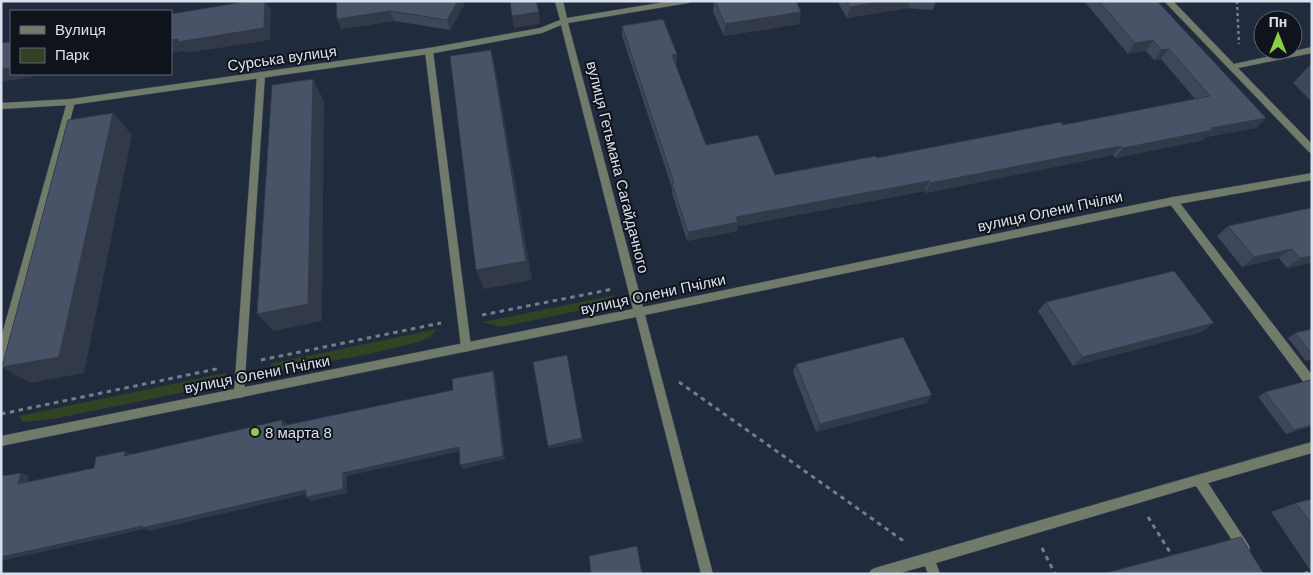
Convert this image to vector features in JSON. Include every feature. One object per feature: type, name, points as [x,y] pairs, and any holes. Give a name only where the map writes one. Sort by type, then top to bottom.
[{"type":"street","name":"вулиця Гетьмана Сагайдачного","points":[[559,1],[706,574]]},
{"type":"street","name":"Сурська вулиця","points":[[1,106],[71,102],[429,51],[542,30],[564,21],[688,1]]},
{"type":"street","points":[[1168,1],[1312,150]]},
{"type":"street","points":[[1232,67],[1312,50]]},
{"type":"street","points":[[429,51],[466,347]]},
{"type":"street","points":[[239,393],[261,75]]},
{"type":"street","points":[[1,358],[71,102]]},
{"type":"street","name":"вулиця Олени Пчілки","points":[[1,441],[639,312],[1173,201],[1312,176]]},
{"type":"street","points":[[1173,201],[1312,384]]},
{"type":"street","points":[[875,574],[1312,447]]},
{"type":"street","points":[[1199,480],[1250,558]]},
{"type":"street","points":[[928,559],[934,574]]},
{"type":"path","points":[[1237,1],[1242,64]]},
{"type":"path","points":[[1,414],[632,285]]},
{"type":"path","points":[[652,363],[928,559]]},
{"type":"path","points":[[1136,498],[1173,557]]},
{"type":"path","points":[[1032,528],[1055,574]]},
{"type":"path","points":[[1304,574],[1311,571]]},
{"type":"green space","points":[[615,295],[606,305],[501,327],[483,322]]},
{"type":"green space","points":[[437,329],[430,337],[419,342],[364,355],[281,370],[269,364]]},
{"type":"green space","points":[[226,373],[221,382],[214,386],[53,419],[23,422],[19,416]]},
{"type":"building","points":[[249,1],[265,1],[264,28],[178,42],[178,39],[172,40],[172,14]]},
{"type":"building","points":[[336,1],[458,1],[447,20],[390,11],[337,19]]},
{"type":"building","points":[[510,1],[536,1],[539,12],[512,16]]},
{"type":"building","points":[[715,1],[796,1],[801,12],[725,24]]},
{"type":"building","points":[[847,1],[883,1],[850,7]]},
{"type":"building","points":[[1099,1],[1157,1],[1266,118],[1211,128],[1213,130],[1123,148],[1121,146],[930,183],[929,181],[736,217],[738,222],[688,232],[672,184],[674,183],[622,26],[663,19],[677,54],[672,55],[706,145],[758,135],[775,175],[876,156],[877,158],[1061,122],[1063,125],[1210,96],[1169,49],[1161,50],[1153,40],[1135,43]]},
{"type":"building","points":[[10,42],[10,68],[1,69],[1,43]]},
{"type":"building","points":[[491,50],[526,261],[476,270],[450,56]]},
{"type":"building","points":[[313,79],[308,304],[257,314],[272,85]]},
{"type":"building","points":[[113,113],[59,357],[2,367],[68,120]]},
{"type":"building","points":[[1310,208],[1312,211],[1312,256],[1300,258],[1292,249],[1254,257],[1228,226]]},
{"type":"building","points":[[1174,271],[1214,323],[1082,357],[1046,302]]},
{"type":"building","points":[[1312,329],[1312,354],[1295,333]]},
{"type":"building","points":[[903,337],[932,395],[820,424],[796,364]]},
{"type":"building","points":[[567,355],[582,438],[548,446],[533,362]]},
{"type":"building","points":[[493,371],[503,456],[460,465],[459,447],[343,473],[343,489],[306,497],[306,490],[142,528],[143,526],[1,557],[1,476],[21,473],[18,484],[94,468],[96,457],[125,451],[124,456],[282,420],[282,426],[453,390],[452,379]]},
{"type":"building","points":[[1312,381],[1312,425],[1294,430],[1265,392]]},
{"type":"building","points":[[1312,499],[1312,525],[1296,503]]},
{"type":"building","points":[[1241,537],[1264,574],[1102,574]]},
{"type":"building","points":[[637,546],[642,574],[591,574],[589,556]]},
{"type":"place","name":"8 марта 8","points":[[255,432]]}]
